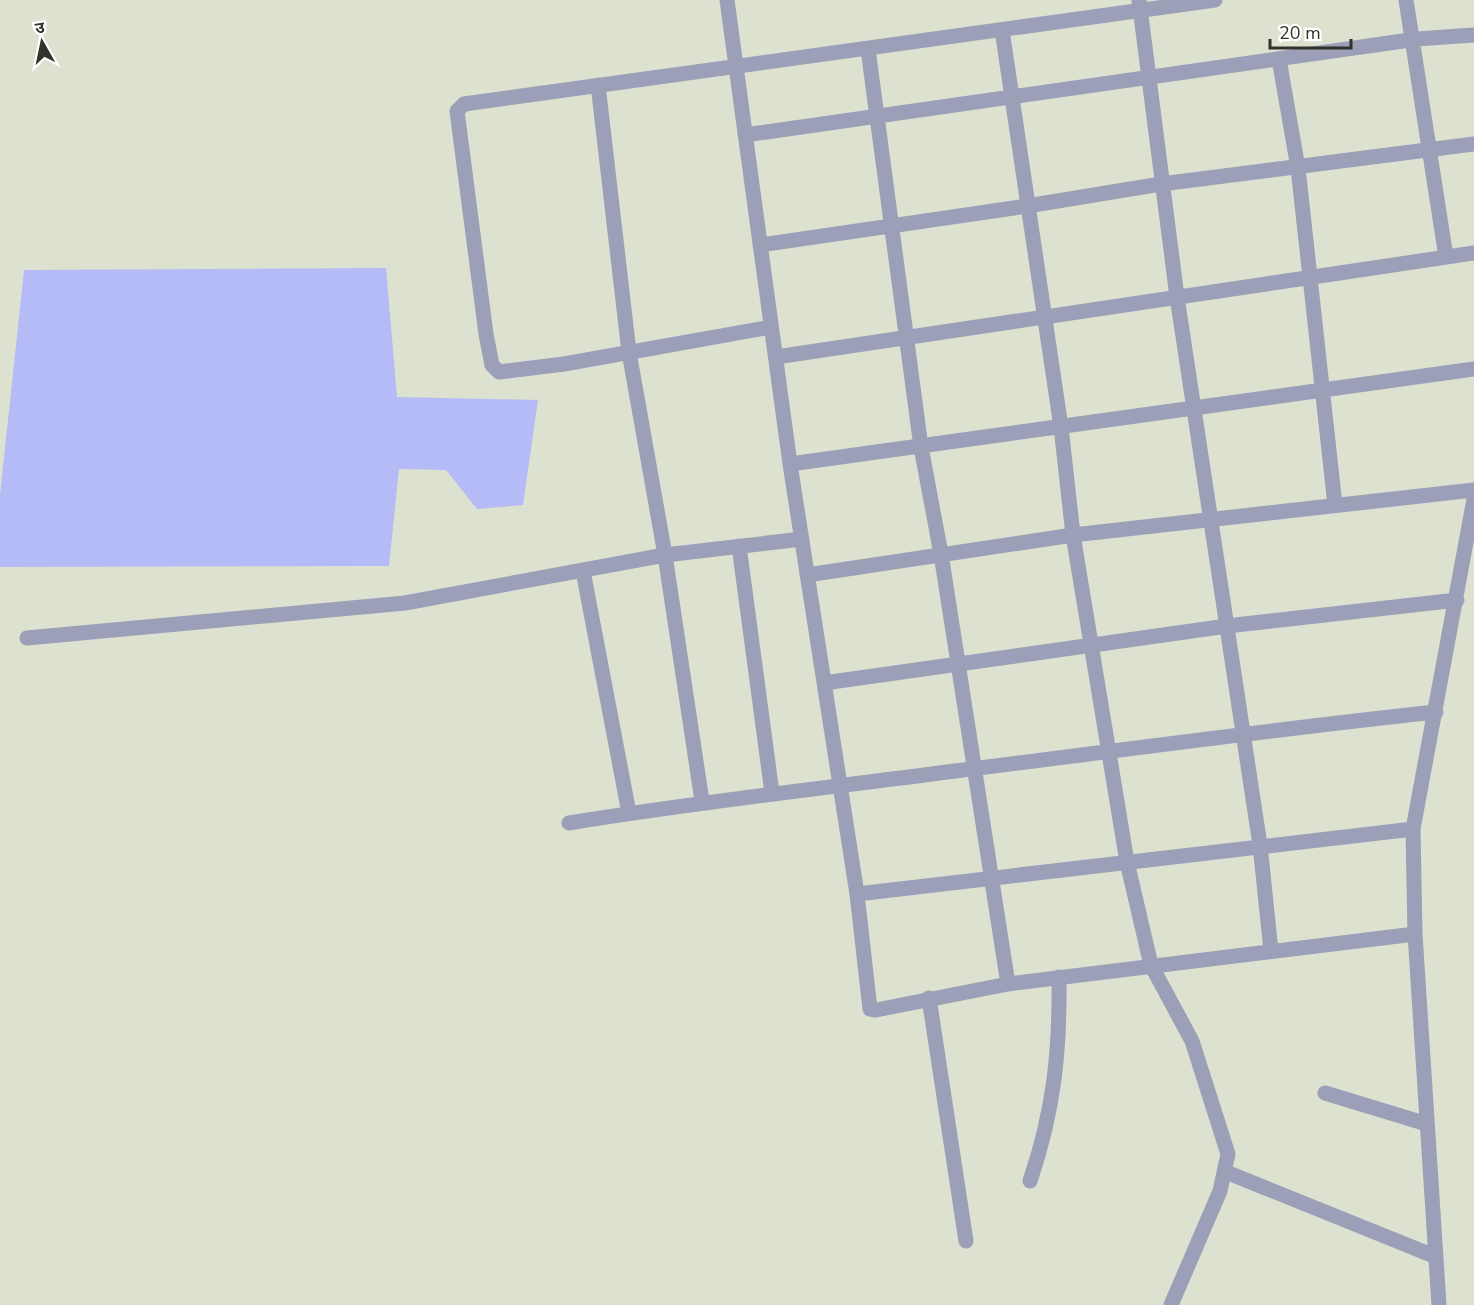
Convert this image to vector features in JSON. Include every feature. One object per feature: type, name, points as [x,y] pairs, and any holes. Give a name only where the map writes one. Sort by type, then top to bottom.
[{"type":"street","points":[[727,0],[790,464],[857,894],[870,1009],[876,1010],[1008,984],[1415,934]]},
{"type":"street","points":[[771,327],[500,372],[492,365],[456,120],[457,111],[464,104],[1002,30],[1139,5],[1215,0]]},
{"type":"street","points":[[1406,0],[1446,257]]},
{"type":"street","points":[[1139,5],[1192,406],[1260,845],[1271,951]]},
{"type":"street","points":[[1002,30],[1010,98],[1061,426],[1073,536],[1127,862],[1151,965],[1197,1054],[1228,1154],[1227,1172],[1171,1305]]},
{"type":"street","points":[[745,135],[1412,40],[1474,35]]},
{"type":"street","points":[[868,49],[921,447],[941,554],[1008,984]]},
{"type":"street","points":[[1280,59],[1298,168],[1335,505]]},
{"type":"street","points":[[598,85],[629,352],[665,555],[702,801]]},
{"type":"street","points":[[760,245],[1161,184],[1474,144]]},
{"type":"street","points":[[776,357],[1474,253]]},
{"type":"street","points":[[790,464],[921,447],[1192,406],[1474,369]]},
{"type":"street","points":[[807,575],[1073,536],[1474,490]]},
{"type":"street","points":[[1439,1305],[1434,1256],[1415,934],[1413,829],[1474,499]]},
{"type":"street","points":[[27,638],[405,603],[665,555],[802,539]]},
{"type":"street","points":[[739,546],[772,793]]},
{"type":"street","points":[[584,571],[629,813]]},
{"type":"street","points":[[824,683],[958,662],[1227,626],[1456,600]]},
{"type":"street","points":[[569,823],[702,801],[1108,752],[1242,732],[1436,712]]},
{"type":"street","points":[[857,894],[1260,845],[1413,829]]},
{"type":"street","points":[[1030,1181],[1051,1112],[1060,1038],[1059,977]]},
{"type":"street","points":[[929,998],[966,1241]]},
{"type":"street","points":[[1325,1093],[1427,1124]]},
{"type":"street","points":[[1227,1172],[1434,1256]]},
{"type":"water","points":[[386,268],[397,397],[538,400],[523,505],[477,509],[446,470],[399,469],[389,566],[0,567],[0,495],[24,270]]}]
